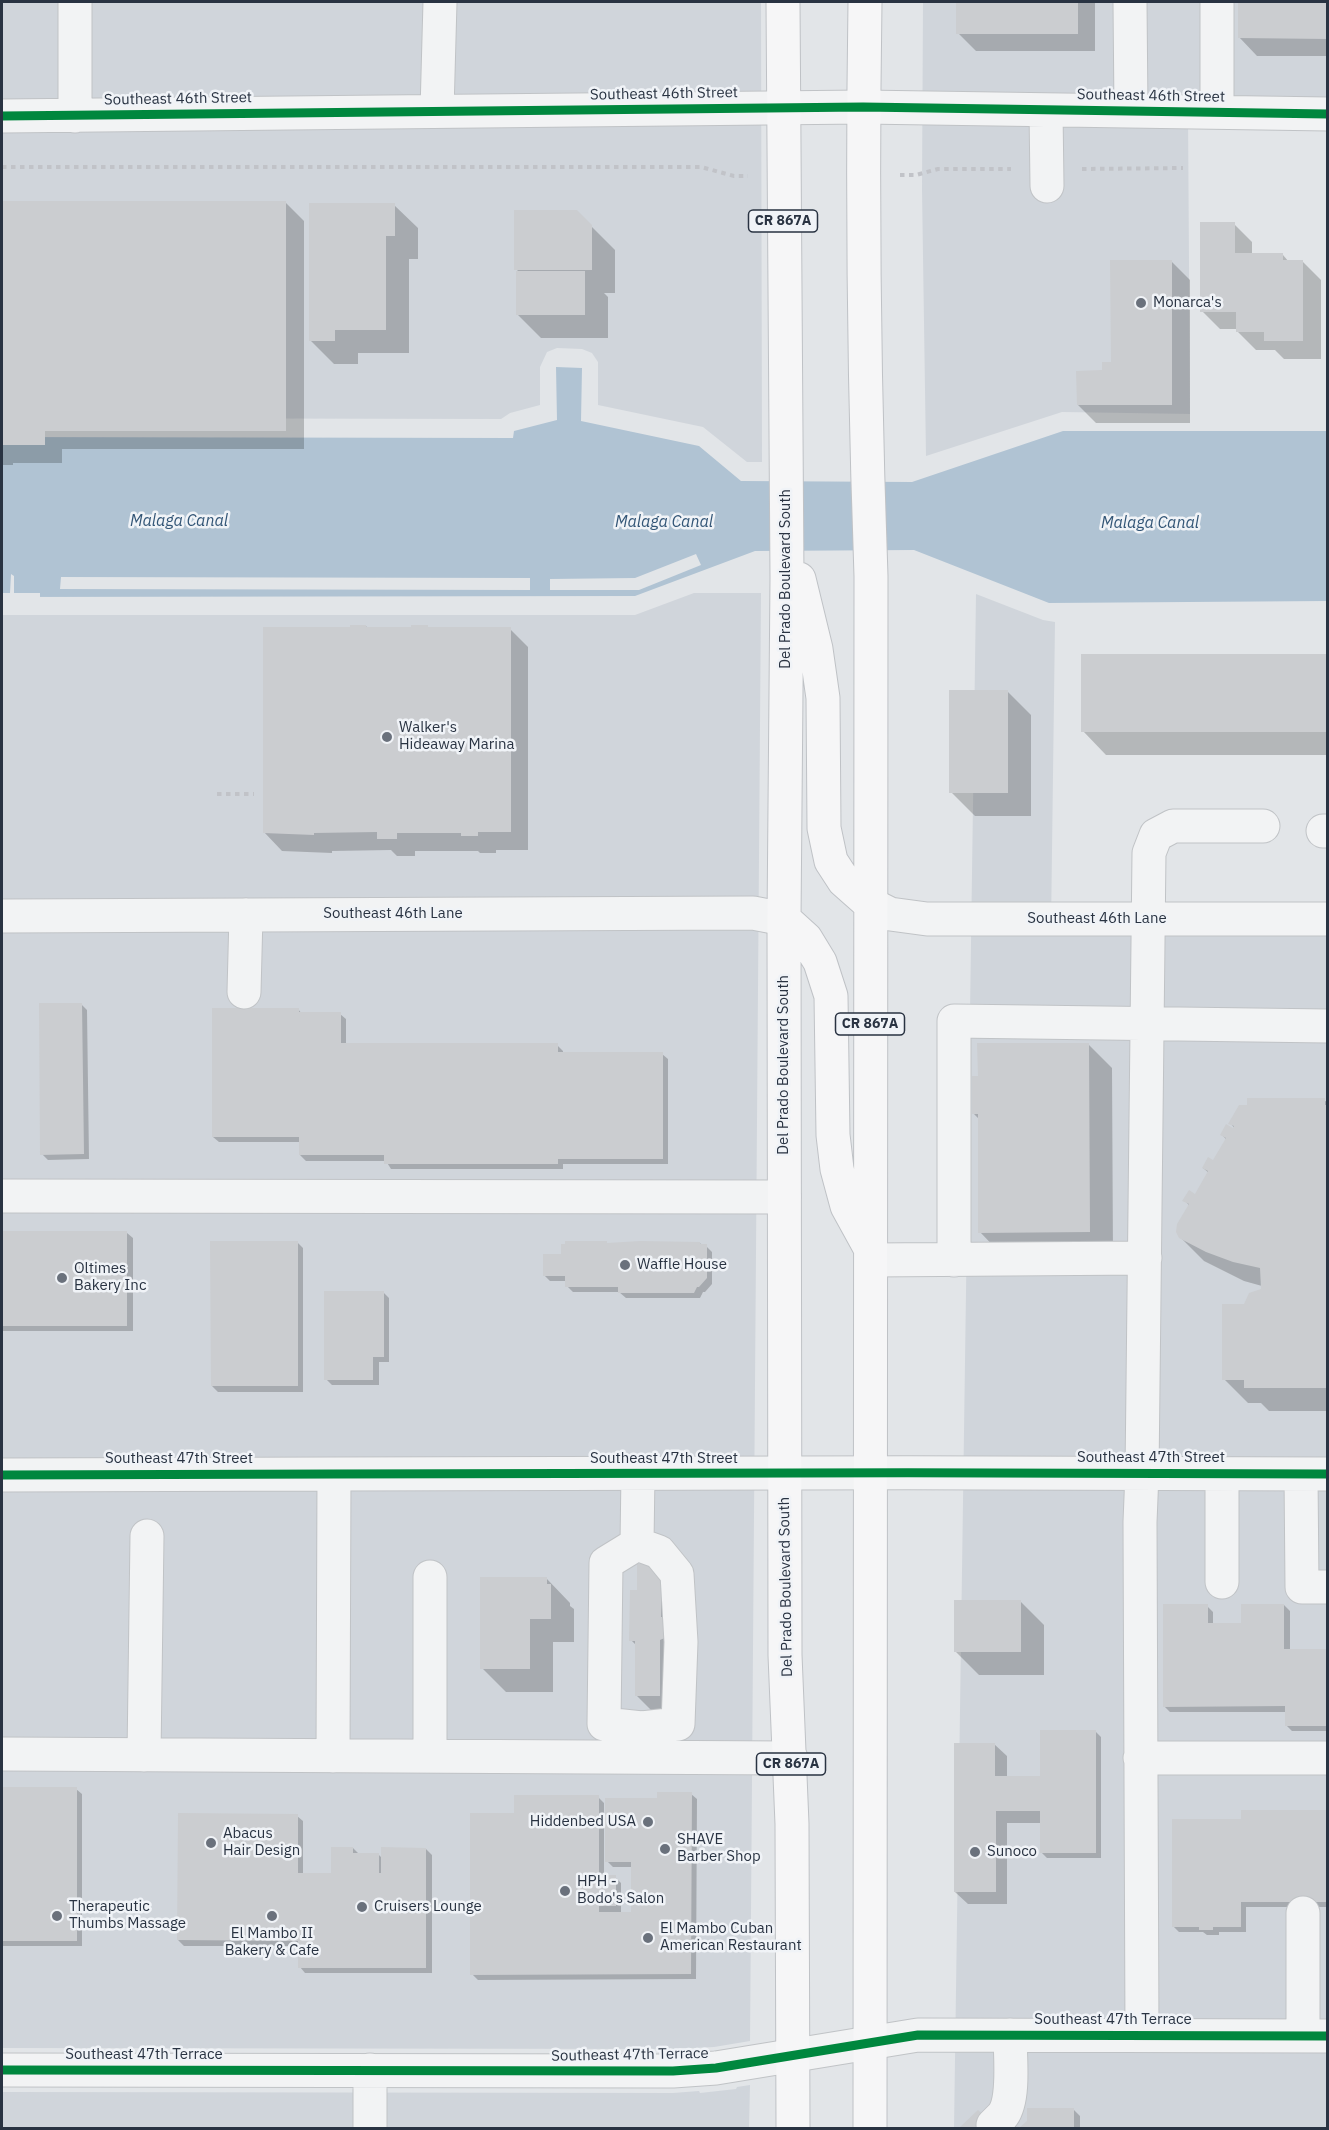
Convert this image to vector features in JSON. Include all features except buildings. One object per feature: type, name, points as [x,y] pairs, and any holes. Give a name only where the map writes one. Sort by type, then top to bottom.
[{"type":"main road","name":"Del Prado Boulevard South","points":[[783,2],[784,441],[786,526],[793,579],[784,919],[785,1655],[791,1758],[793,2128]]},
{"type":"main road","name":"CR 867A","points":[[865,2],[863,176],[866,428],[871,576],[870,2128]]},
{"type":"main road","points":[[793,579],[816,649],[823,698],[824,828],[831,861],[844,881],[870,904]]},
{"type":"main road","points":[[784,919],[806,939],[820,962],[831,996],[833,1135],[837,1169],[847,1206],[871,1255]]},
{"type":"street","points":[[75,2],[75,116]]},
{"type":"street","points":[[437,111],[440,2]]},
{"type":"street","points":[[1130,2],[1131,111]]},
{"type":"street","points":[[1217,2],[1217,112]]},
{"type":"street","name":"Southeast 46th Street","points":[[2,116],[863,107],[1328,114]]},
{"type":"street","points":[[1046,110],[1047,177]]},
{"type":"street","points":[[1142,2035],[1140,1522],[1149,853],[1156,835],[1173,826],[1263,826]]},
{"type":"street","name":"Southeast 46th Lane","points":[[870,904],[890,914],[927,919],[1328,919]]},
{"type":"street","name":"Southeast 46th Lane","points":[[2,915],[753,913],[784,919]]},
{"type":"street","points":[[244,992],[246,915]]},
{"type":"street","points":[[954,1260],[954,1022],[1328,1026]]},
{"type":"street","points":[[2,1196],[784,1197]]},
{"type":"street","points":[[871,1255],[954,1260],[1145,1258]]},
{"type":"street","name":"Southeast 47th Street","points":[[2,1474],[871,1472],[1314,1474]]},
{"type":"street","points":[[637,1544],[638,1473]]},
{"type":"street","points":[[333,1756],[334,1474]]},
{"type":"street","points":[[1222,1474],[1222,1582]]},
{"type":"street","points":[[1314,1474],[1302,1587],[1328,1587]]},
{"type":"street","points":[[144,1755],[147,1536]]},
{"type":"street","points":[[637,1544],[606,1563],[604,1725],[642,1743]]},
{"type":"street","points":[[637,1544],[659,1552],[677,1574],[681,1642],[678,1724],[642,1743]]},
{"type":"street","points":[[430,1577],[430,1756]]},
{"type":"street","points":[[2,1754],[430,1756],[642,1743],[791,1758]]},
{"type":"street","points":[[1140,1758],[1328,1758]]},
{"type":"street","points":[[1303,1913],[1315,2036]]},
{"type":"street","name":"Southeast 47th Terrace","points":[[2,2070],[673,2071],[716,2068],[918,2035],[1315,2036]]},
{"type":"street","points":[[993,2125],[1004,2114],[1008,2104],[1010,2035]]},
{"type":"street","points":[[369,2070],[369,2128]]},
{"type":"path","points":[[2,167],[701,167],[734,176],[783,176]]},
{"type":"path","points":[[863,176],[916,175],[938,169],[1047,177],[1183,168]]},
{"type":"path","points":[[217,794],[254,794]]},
{"type":"shaded area","points":[[2,2],[761,2],[762,462],[747,462],[703,427],[598,405],[598,362],[592,353],[582,349],[557,348],[547,352],[540,367],[540,405],[510,413],[501,419],[2,418]]},
{"type":"shaded area","points":[[923,2],[1327,2],[1327,111],[1188,113],[1190,414],[1062,412],[926,456],[922,189]]},
{"type":"shaded area","points":[[694,593],[761,593],[750,2041],[714,2047],[672,2049],[2,2048],[2,615],[635,615]]},
{"type":"shaded area","points":[[976,594],[1043,620],[1055,622],[1051,927],[1327,926],[1328,2128],[954,2128]]},
{"type":"shaded area","points":[[750,2085],[749,2128],[2,2128],[2,2092],[673,2093],[699,2091],[700,2093]]},
{"type":"water","name":"Malaga Canal","points":[[556,367],[582,368],[581,421],[699,446],[741,481],[912,482],[1063,431],[1327,431],[1327,601],[1049,603],[914,550],[755,551],[635,596],[2,597],[2,437],[513,438],[514,431],[557,420]]},
{"type":"pier","points":[[696,554],[701,565],[639,590],[550,590],[550,579],[635,578]]},
{"type":"pier","points":[[11,574],[14,576],[14,593],[40,593],[40,600],[2,600],[2,593],[10,593]]},
{"type":"pier","points":[[61,577],[530,578],[530,590],[60,589]]},
{"type":"cycle path","points":[[2,116],[863,107],[1328,114]]},
{"type":"cycle path","points":[[2,1475],[1328,1474]]},
{"type":"cycle path","points":[[2,2070],[673,2071],[716,2068],[918,2035],[1328,2036]]},
{"type":"place","name":"Monarca's","points":[[1141,303]]},
{"type":"place","name":"Walker's Hideaway Marina","points":[[387,737]]},
{"type":"place","name":"Waffle House","points":[[625,1265]]},
{"type":"place","name":"Oltimes Bakery Inc","points":[[62,1278]]},
{"type":"place","name":"Hiddenbed USA","points":[[648,1822]]},
{"type":"place","name":"Abacus Hair Design","points":[[211,1843]]},
{"type":"place","name":"SHAVE Barber Shop","points":[[665,1849]]},
{"type":"place","name":"Sunoco","points":[[975,1852]]},
{"type":"place","name":"HPH - Bodo's Salon","points":[[565,1891]]},
{"type":"place","name":"Cruisers Lounge","points":[[362,1907]]},
{"type":"place","name":"Therapeutic Thumbs Massage","points":[[57,1916]]},
{"type":"place","name":"El Mambo II Bakery & Cafe","points":[[272,1916]]},
{"type":"place","name":"El Mambo Cuban American Restaurant","points":[[648,1938]]}]
